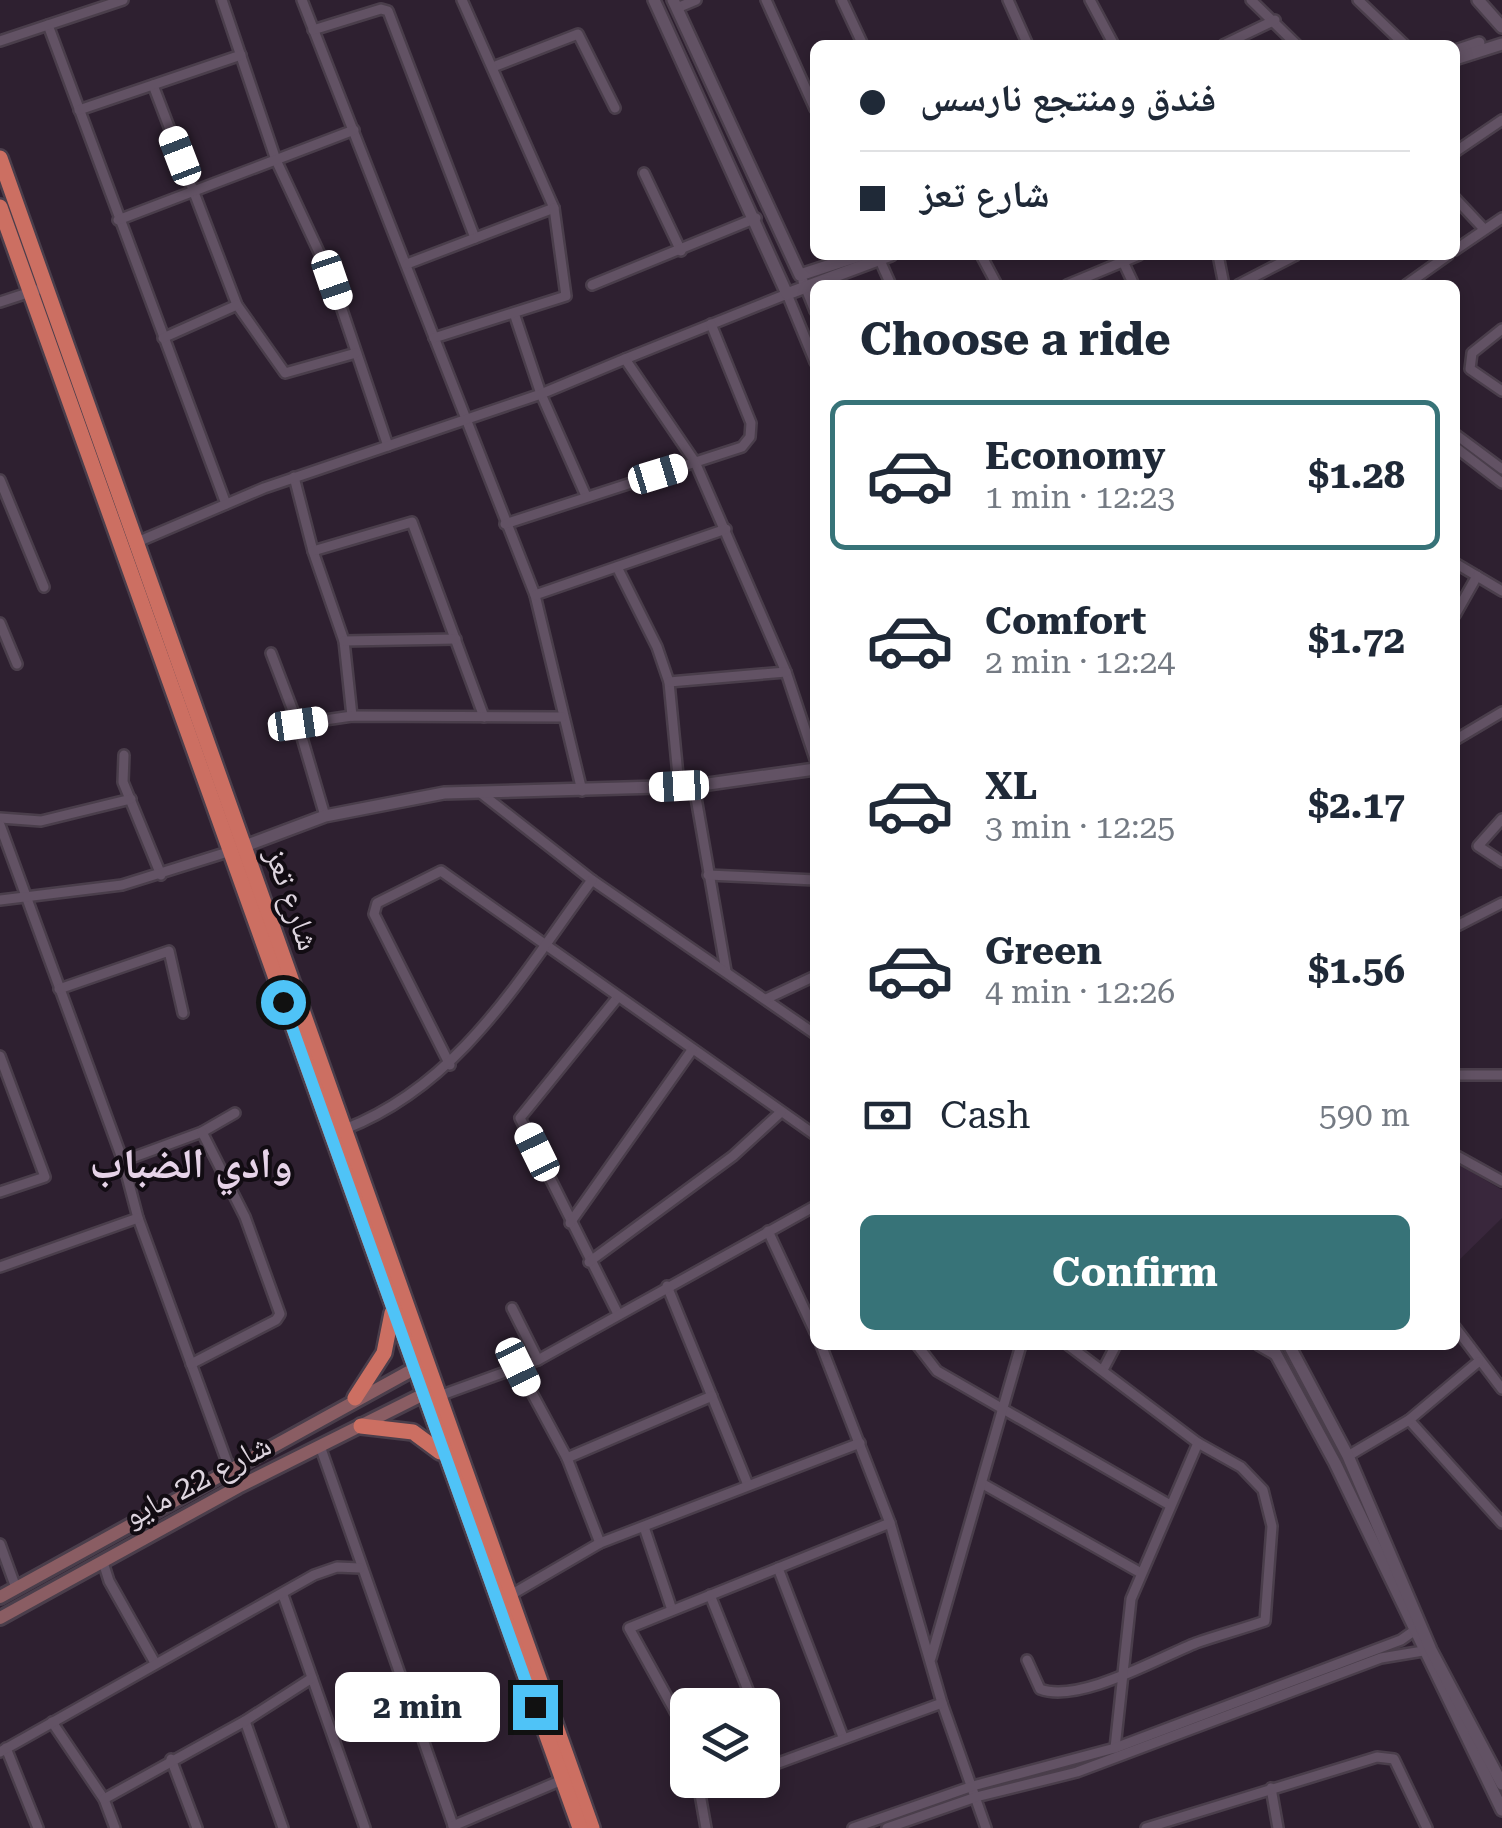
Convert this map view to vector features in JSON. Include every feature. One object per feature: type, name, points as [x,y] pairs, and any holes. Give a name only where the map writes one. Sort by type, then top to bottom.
[{"type":"highway","name":"شارع تعز","points":[[0,158],[38,289],[330,1112],[412,1370],[430,1396],[442,1454],[580,1828]]},
{"type":"highway","name":"شارع تعز","points":[[0,207],[38,289],[134,543],[238,849]]},
{"type":"highway","name":"شارع تعز","points":[[330,1112],[345,1129],[430,1396],[509,1596],[592,1828]]},
{"type":"highway","points":[[354,1398],[384,1353],[393,1304]]},
{"type":"highway","points":[[361,1426],[413,1432],[442,1454]]},
{"type":"main road","name":"شارع 22 مايو","points":[[0,1597],[231,1473],[354,1398],[412,1370]]},
{"type":"main road","name":"شارع 22 مايو","points":[[0,1618],[238,1487],[430,1396]]},
{"type":"main road","points":[[231,1473],[238,1487]]},
{"type":"main road","points":[[94,1546],[104,1562]]},
{"type":"street","points":[[0,41],[123,0]]},
{"type":"street","points":[[222,0],[276,160],[332,280],[388,446]]},
{"type":"street","points":[[302,0],[535,594],[582,791]]},
{"type":"street","points":[[434,338],[566,296],[554,208],[462,0]]},
{"type":"street","points":[[654,0],[756,218],[810,350]]},
{"type":"street","points":[[696,0],[675,4],[810,299]]},
{"type":"street","points":[[766,0],[810,98]]},
{"type":"street","points":[[842,0],[861,40]]},
{"type":"street","points":[[1008,0],[1026,40]]},
{"type":"street","points":[[1090,0],[1111,40]]},
{"type":"street","points":[[1251,0],[1276,20],[1292,40]]},
{"type":"street","points":[[1358,0],[1401,40]]},
{"type":"street","points":[[1478,0],[1502,27]]},
{"type":"street","points":[[1487,0],[1502,15]]},
{"type":"street","points":[[313,30],[381,9],[388,12],[475,238]]},
{"type":"street","points":[[1234,40],[1276,20]]},
{"type":"street","points":[[48,25],[226,504]]},
{"type":"street","points":[[494,67],[578,34],[615,108]]},
{"type":"street","points":[[1460,49],[1502,36]]},
{"type":"street","points":[[1460,57],[1502,44]]},
{"type":"street","points":[[79,110],[241,55]]},
{"type":"street","points":[[153,85],[237,305],[284,372],[356,353]]},
{"type":"street","points":[[1460,149],[1502,120]]},
{"type":"street","points":[[118,220],[354,130]]},
{"type":"street","points":[[644,172],[680,252]]},
{"type":"street","points":[[1460,203],[1484,229]]},
{"type":"street","points":[[407,264],[554,208]]},
{"type":"street","points":[[592,285],[756,218]]},
{"type":"street","points":[[1460,246],[1502,218]]},
{"type":"street","points":[[134,543],[294,477],[541,394],[712,324],[850,260]]},
{"type":"street","points":[[802,280],[870,260]]},
{"type":"street","points":[[1078,280],[1120,260]]},
{"type":"street","points":[[1248,280],[1286,260]]},
{"type":"street","points":[[1413,280],[1441,260]]},
{"type":"street","points":[[0,302],[38,289]]},
{"type":"street","points":[[163,338],[237,305]]},
{"type":"street","points":[[514,313],[541,394],[586,496]]},
{"type":"street","points":[[506,524],[742,447],[750,437],[751,422],[712,324]]},
{"type":"street","points":[[1502,329],[1472,353],[1470,368],[1502,391]]},
{"type":"street","points":[[624,359],[695,462],[786,672],[810,743]]},
{"type":"street","points":[[1460,438],[1502,469]]},
{"type":"street","points":[[1460,452],[1502,483]]},
{"type":"street","points":[[294,477],[313,550],[344,641],[352,716]]},
{"type":"street","points":[[0,480],[44,587]]},
{"type":"street","points":[[313,550],[412,522],[484,716]]},
{"type":"street","points":[[535,594],[726,529]]},
{"type":"street","points":[[1460,566],[1502,591]]},
{"type":"street","points":[[617,567],[657,647],[669,682],[679,786]]},
{"type":"street","points":[[1460,606],[1477,576]]},
{"type":"street","points":[[0,623],[17,664]]},
{"type":"street","points":[[344,641],[456,639]]},
{"type":"street","points":[[271,652],[298,724],[324,816]]},
{"type":"street","points":[[669,682],[786,672]]},
{"type":"street","points":[[1460,737],[1502,712]]},
{"type":"street","points":[[298,724],[352,716],[562,716]]},
{"type":"street","points":[[124,755],[123,782],[161,875]]},
{"type":"street","points":[[0,900],[23,894],[122,885],[238,849],[324,816],[444,792],[694,786],[810,771]]},
{"type":"street","points":[[694,786],[726,971]]},
{"type":"street","points":[[482,794],[592,880],[810,1030]]},
{"type":"street","points":[[130,799],[41,821],[0,822],[231,1473]]},
{"type":"street","points":[[1502,819],[1478,846],[1502,862]]},
{"type":"street","points":[[450,1065],[379,928],[377,903],[441,871],[810,1132]]},
{"type":"street","points":[[708,875],[810,880]]},
{"type":"street","points":[[345,1129],[408,1099],[450,1065],[592,880]]},
{"type":"street","points":[[1460,924],[1502,903]]},
{"type":"street","points":[[60,989],[169,950],[183,1012]]},
{"type":"street","points":[[766,999],[810,978]]},
{"type":"street","points":[[616,998],[520,1118],[617,1312]]},
{"type":"street","points":[[570,1222],[692,1050]]},
{"type":"street","points":[[0,1056],[45,1177],[0,1192]]},
{"type":"street","points":[[1460,1075],[1502,1074]]},
{"type":"street","points":[[589,1262],[733,1156],[781,1112]]},
{"type":"street","points":[[123,1161],[202,1132],[235,1113]]},
{"type":"street","points":[[191,1364],[276,1320],[280,1314],[245,1216],[202,1132]]},
{"type":"street","points":[[1460,1158],[1502,1181]]},
{"type":"street","points":[[430,1396],[538,1360],[617,1312],[810,1209]]},
{"type":"street","points":[[0,1267],[138,1218]]},
{"type":"street","points":[[768,1230],[810,1321]]},
{"type":"street","points":[[667,1286],[748,1485]]},
{"type":"street","points":[[512,1308],[538,1360]]},
{"type":"street","points":[[1460,1334],[1502,1389]]},
{"type":"street","points":[[823,1350],[890,1523],[942,1703],[986,1828]]},
{"type":"street","points":[[921,1350],[937,1371],[1170,1506]]},
{"type":"street","points":[[930,1660],[1018,1350]]},
{"type":"street","points":[[1027,1660],[1040,1690],[1053,1694],[1120,1676],[1196,1644],[1264,1622],[1272,1526],[1263,1490],[1241,1467],[1198,1443],[1076,1350]]},
{"type":"street","points":[[1104,1368],[1113,1350]]},
{"type":"street","points":[[1292,1350],[1348,1456],[1426,1650],[1502,1810]]},
{"type":"street","points":[[1274,1351],[1335,1463],[1417,1629]]},
{"type":"street","points":[[1348,1456],[1409,1420],[1478,1362]]},
{"type":"street","points":[[518,1367],[566,1458],[600,1543]]},
{"type":"street","points":[[566,1458],[712,1396]]},
{"type":"street","points":[[1409,1420],[1502,1523]]},
{"type":"street","points":[[509,1596],[600,1543],[860,1443]]},
{"type":"street","points":[[1115,1748],[1131,1598],[1198,1443]]},
{"type":"street","points":[[320,1446],[453,1827],[562,1780]]},
{"type":"street","points":[[983,1484],[1141,1573]]},
{"type":"street","points":[[670,1702],[629,1628],[890,1523]]},
{"type":"street","points":[[644,1527],[672,1610]]},
{"type":"street","points":[[0,1544],[16,1588]]},
{"type":"street","points":[[104,1562],[109,1582],[154,1661]]},
{"type":"street","points":[[38,1828],[3,1750],[154,1661],[284,1595],[314,1575],[336,1568],[360,1568]]},
{"type":"street","points":[[778,1568],[843,1737]]},
{"type":"street","points":[[284,1595],[366,1828]]},
{"type":"street","points":[[710,1595],[747,1688]]},
{"type":"street","points":[[853,1828],[1115,1748],[1417,1629]]},
{"type":"street","points":[[1426,1650],[1498,1767],[1502,1784]]},
{"type":"street","points":[[887,1828],[974,1792],[1077,1772],[1381,1658],[1426,1650]]},
{"type":"street","points":[[104,1799],[245,1721],[312,1678]]},
{"type":"street","points":[[780,1761],[942,1703]]},
{"type":"street","points":[[245,1721],[283,1828]]},
{"type":"street","points":[[52,1722],[104,1799],[115,1828]]},
{"type":"street","points":[[1146,1828],[1377,1757],[1394,1759],[1428,1828]]},
{"type":"street","points":[[171,1759],[197,1828]]},
{"type":"street","points":[[1271,1788],[1278,1828]]},
{"type":"street","points":[[701,1798],[706,1828]]},
{"type":"shaded area","points":[[1460,1165],[1502,1190],[1502,1218],[1460,1259]]},
{"type":"district","name":"وادي الضباب","points":[[191,1163]]},
{"type":"route","points":[[283,1002],[535,1707]]}]
